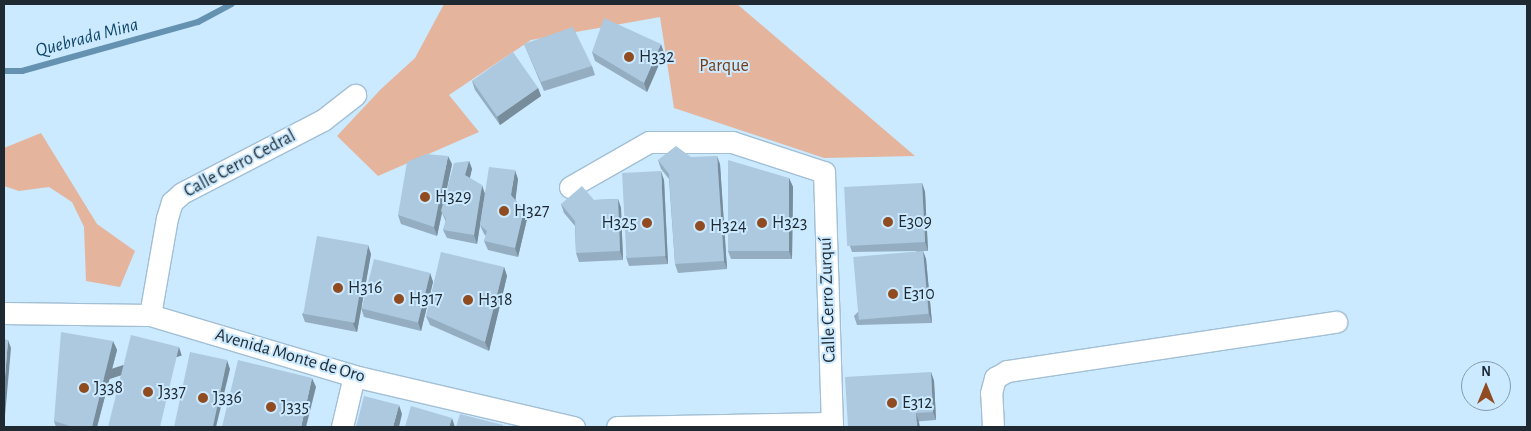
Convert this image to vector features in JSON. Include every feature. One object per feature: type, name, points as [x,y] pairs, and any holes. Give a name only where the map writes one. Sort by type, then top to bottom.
[{"type":"street","name":"Calle Cerro Cedral","points":[[150,315],[167,218],[172,202],[182,193],[323,120],[355,95]]},
{"type":"street","name":"Calle Cerro Zurquí","points":[[570,187],[649,142],[732,142],[824,172],[832,425]]},
{"type":"street","name":"Avenida Monte de Oro","points":[[4,313],[150,315],[354,376],[574,427]]},
{"type":"street","points":[[993,427],[991,393],[996,378],[1007,370],[1336,322]]},
{"type":"street","points":[[342,427],[354,376]]},
{"type":"street","points":[[617,427],[832,425]]},
{"type":"green space","name":"Parque","points":[[444,4],[737,4],[915,156],[824,158],[674,108],[660,17],[531,40],[449,95],[479,132],[378,176],[337,136],[381,89],[415,58]]},
{"type":"green space","points":[[41,133],[97,224],[135,251],[120,287],[86,281],[84,227],[72,202],[49,187],[19,191],[4,186],[4,148]]},
{"type":"building","name":"H332","points":[[604,18],[661,44],[644,83],[592,52]]},
{"type":"building","points":[[573,27],[592,66],[541,82],[524,44]]},
{"type":"building","points":[[513,52],[538,88],[497,117],[472,81]]},
{"type":"building","name":"H324","points":[[676,146],[691,157],[717,156],[724,261],[675,264],[669,174],[658,160]]},
{"type":"building","name":"H329","points":[[426,154],[448,156],[434,227],[398,215],[407,162]]},
{"type":"building","name":"H323","points":[[728,160],[789,178],[789,251],[728,251]]},
{"type":"building","points":[[469,161],[465,175],[482,185],[474,235],[443,230],[446,219],[441,211],[454,163]]},
{"type":"building","name":"H327","points":[[489,167],[515,170],[511,195],[524,210],[515,248],[484,241],[487,231],[480,225]]},
{"type":"building","name":"H325","points":[[661,171],[665,256],[627,258],[622,173]]},
{"type":"building","name":"E309","points":[[922,183],[925,242],[847,246],[844,187]]},
{"type":"building","points":[[582,186],[594,200],[618,199],[620,251],[576,253],[575,221],[561,204]]},
{"type":"building","name":"H316","points":[[317,236],[368,245],[354,323],[303,314]]},
{"type":"building","name":"E310","points":[[923,251],[928,314],[859,320],[853,257]]},
{"type":"building","name":"H318","points":[[441,252],[504,267],[485,342],[426,316]]},
{"type":"building","name":"H317","points":[[374,259],[430,273],[418,323],[362,308]]},
{"type":"building","name":"J338","points":[[61,332],[113,341],[92,427],[73,427],[54,421]]},
{"type":"building","name":"J337","points":[[131,335],[179,347],[160,427],[108,427]]},
{"type":"building","points":[[4,339],[8,340],[4,389]]},
{"type":"building","name":"J336","points":[[190,352],[227,360],[213,427],[174,427]]},
{"type":"building","name":"J335","points":[[238,360],[312,378],[301,427],[222,427]]},
{"type":"building","name":"E312","points":[[931,372],[933,412],[916,413],[917,427],[848,427],[845,377]]},
{"type":"building","points":[[364,396],[399,405],[393,427],[356,427]]},
{"type":"building","points":[[411,406],[452,418],[449,427],[405,427]]},
{"type":"building","points":[[460,414],[503,425],[503,427],[456,427]]},
{"type":"waterway","name":"Quebrada Mina","points":[[4,71],[22,71],[198,22],[232,4]]},
{"type":"place","name":"H332","points":[[629,57]]},
{"type":"place","name":"H329","points":[[425,197]]},
{"type":"place","name":"H327","points":[[504,211]]},
{"type":"place","name":"E309","points":[[888,222]]},
{"type":"place","name":"H325","points":[[647,223]]},
{"type":"place","name":"H323","points":[[762,223]]},
{"type":"place","name":"H324","points":[[700,226]]},
{"type":"place","name":"H316","points":[[338,288]]},
{"type":"place","name":"E310","points":[[893,294]]},
{"type":"place","name":"H317","points":[[399,299]]},
{"type":"place","name":"H318","points":[[468,300]]},
{"type":"place","name":"J338","points":[[84,388]]},
{"type":"place","name":"J337","points":[[148,392]]},
{"type":"place","name":"J336","points":[[203,398]]},
{"type":"place","name":"E312","points":[[892,403]]},
{"type":"place","name":"J335","points":[[271,407]]}]
